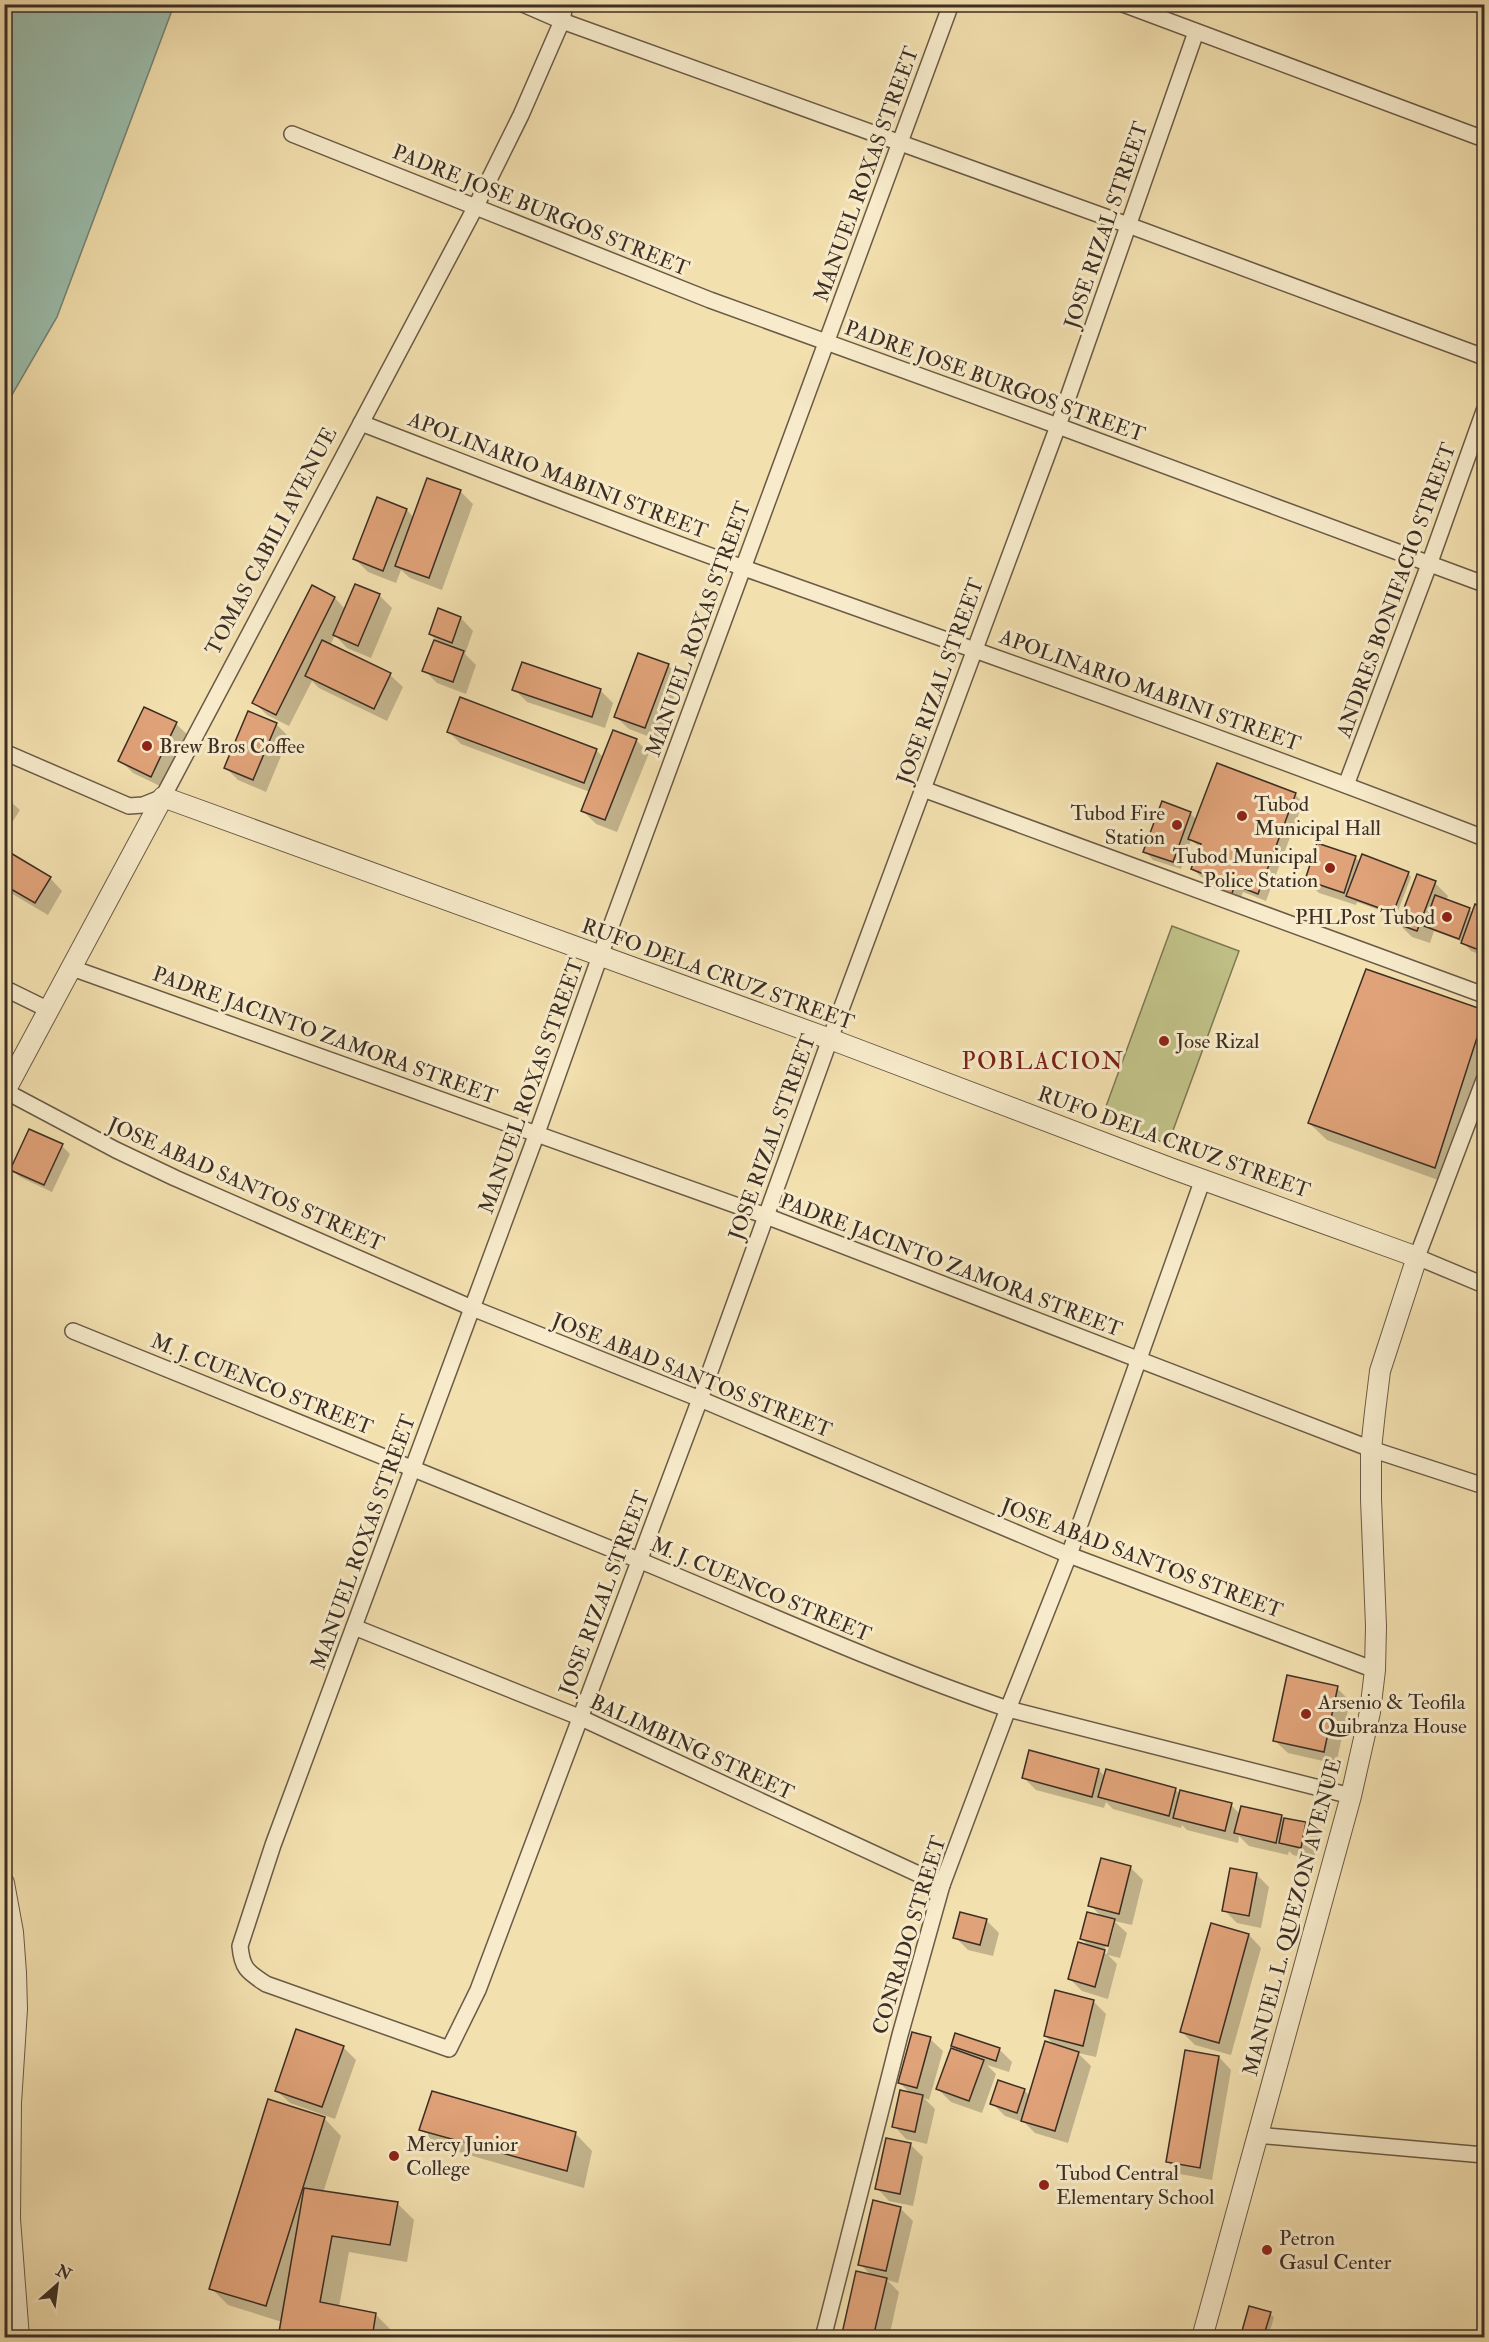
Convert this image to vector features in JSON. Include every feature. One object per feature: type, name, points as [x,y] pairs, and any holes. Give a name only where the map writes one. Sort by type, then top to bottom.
[{"type":"street","points":[[523,4],[562,21],[1128,225],[1485,357]]},
{"type":"street","name":"TOMAS CABILI AVENUE","points":[[5,1092],[475,208],[521,115],[562,21],[566,4]]},
{"type":"street","name":"MANUEL ROXAS STREET","points":[[449,2049],[266,1984],[249,1973],[241,1962],[240,1947],[273,1845],[951,4]]},
{"type":"street","points":[[1123,4],[1485,139]]},
{"type":"street","name":"JOSE RIZAL STREET","points":[[449,2049],[478,1990],[700,1399],[830,1039],[1058,426],[1196,32]]},
{"type":"street","name":"PADRE JOSE BURGOS STREET","points":[[292,134],[710,300],[1485,584]]},
{"type":"street","name":"ANDRES BONIFACIO STREET","points":[[1346,784],[1485,411]]},
{"type":"street","name":"APOLINARIO MABINI STREET","points":[[361,423],[743,567],[975,648],[1346,784],[1485,838]]},
{"type":"street","points":[[4,752],[129,806],[144,805],[163,797]]},
{"type":"street","points":[[923,789],[1485,995]]},
{"type":"street","name":"RUFO DELA CRUZ STREET","points":[[163,797],[830,1039],[1417,1257]]},
{"type":"street","name":"PADRE JACINTO ZAMORA STREET","points":[[72,968],[766,1216],[1371,1449],[1485,1486]]},
{"type":"street","points":[[4,988],[49,1010]]},
{"type":"street","points":[[1485,1080],[1417,1257],[1485,1285]]},
{"type":"street","name":"JOSE ABAD SANTOS STREET","points":[[5,1092],[175,1178],[472,1308],[700,1399],[1069,1555],[1375,1670]]},
{"type":"street","name":"CONRADO STREET","points":[[823,2337],[900,2035],[942,1885],[1069,1555],[1203,1179]]},
{"type":"street","name":"MANUEL L. QUEZON AVENUE","points":[[1202,2337],[1351,1796],[1370,1712],[1375,1670],[1376,1626],[1371,1449],[1380,1371],[1417,1257]]},
{"type":"street","name":"M. J. CUENCO STREET","points":[[73,1331],[640,1561],[867,1657],[1008,1709],[1351,1796]]},
{"type":"street","name":"BALIMBING STREET","points":[[354,1627],[579,1717],[942,1885]]},
{"type":"street","points":[[4,1884],[14,1932],[16,1973],[17,2009],[8,2103],[7,2220],[19,2337]]},
{"type":"street","points":[[1256,2135],[1485,2155]]},
{"type":"green space","points":[[1172,926],[1239,951],[1168,1144],[1101,1120]]},
{"type":"shaded area","points":[[5,4],[174,5],[57,317],[5,407]]},
{"type":"building","points":[[427,478],[461,490],[429,578],[395,566]]},
{"type":"building","points":[[377,497],[407,509],[383,571],[353,559]]},
{"type":"building","points":[[355,584],[380,594],[358,646],[333,635]]},
{"type":"building","points":[[312,585],[335,597],[276,715],[252,703]]},
{"type":"building","points":[[438,608],[461,617],[452,643],[429,634]]},
{"type":"building","points":[[322,640],[391,673],[374,709],[305,676]]},
{"type":"building","points":[[434,640],[464,651],[453,682],[422,671]]},
{"type":"building","points":[[638,653],[669,664],[645,728],[614,717]]},
{"type":"building","points":[[522,662],[601,689],[592,717],[512,690]]},
{"type":"building","points":[[460,697],[597,749],[584,783],[447,732]]},
{"type":"building","points":[[144,707],[177,722],[151,777],[118,761]]},
{"type":"building","points":[[248,711],[277,723],[253,780],[224,768]]},
{"type":"building","points":[[613,730],[637,739],[605,820],[581,811]]},
{"type":"building","name":"Tubod Municipal Hall","points":[[1217,763],[1296,793],[1258,894],[1235,885],[1231,896],[1207,887],[1211,877],[1191,869],[1201,844],[1188,839]]},
{"type":"building","points":[[1162,801],[1191,812],[1173,862],[1143,852]]},
{"type":"building","name":"Tubod Municipal Police Station","points":[[1317,843],[1356,856],[1344,893],[1305,880]]},
{"type":"building","points":[[4,849],[51,877],[35,903],[4,885]]},
{"type":"building","points":[[1362,854],[1409,872],[1393,913],[1346,896]]},
{"type":"building","points":[[1417,874],[1436,881],[1417,931],[1398,924]]},
{"type":"building","name":"PHLPost Tubod","points":[[1435,895],[1470,908],[1459,939],[1424,926]]},
{"type":"building","points":[[1475,904],[1484,908],[1484,952],[1461,943]]},
{"type":"building","points":[[1366,969],[1484,1010],[1435,1168],[1308,1123]]},
{"type":"building","points":[[29,1129],[63,1144],[44,1185],[10,1170]]},
{"type":"building","name":"Arsenio & Teofila Quibranza House","points":[[1287,1675],[1338,1686],[1324,1752],[1273,1741]]},
{"type":"building","points":[[1029,1750],[1099,1769],[1092,1797],[1022,1778]]},
{"type":"building","points":[[1106,1769],[1176,1788],[1169,1816],[1098,1797]]},
{"type":"building","points":[[1180,1790],[1232,1803],[1225,1831],[1173,1818]]},
{"type":"building","points":[[1241,1806],[1282,1815],[1276,1843],[1234,1833]]},
{"type":"building","points":[[1284,1818],[1306,1822],[1301,1848],[1279,1843]]},
{"type":"building","points":[[1101,1858],[1131,1866],[1119,1914],[1088,1906]]},
{"type":"building","points":[[1230,1868],[1257,1873],[1249,1916],[1222,1911]]},
{"type":"building","points":[[960,1912],[987,1919],[980,1945],[953,1938]]},
{"type":"building","points":[[1087,1912],[1115,1919],[1108,1946],[1080,1939]]},
{"type":"building","points":[[1211,1923],[1249,1934],[1219,2043],[1180,2032]]},
{"type":"building","points":[[1078,1942],[1105,1950],[1095,1987],[1068,1979]]},
{"type":"building","points":[[1055,1990],[1094,2000],[1083,2046],[1044,2036]]},
{"type":"building","points":[[296,2029],[344,2046],[322,2107],[275,2091]]},
{"type":"building","points":[[912,2032],[931,2037],[917,2088],[898,2083]]},
{"type":"building","points":[[955,2033],[1000,2048],[996,2061],[951,2046]]},
{"type":"building","points":[[1045,2041],[1079,2052],[1055,2131],[1021,2121]]},
{"type":"building","points":[[951,2048],[984,2060],[969,2101],[936,2089]]},
{"type":"building","points":[[1185,2050],[1219,2056],[1200,2168],[1166,2162]]},
{"type":"building","points":[[998,2080],[1025,2089],[1017,2113],[990,2104]]},
{"type":"building","points":[[900,2090],[923,2095],[915,2132],[892,2127]]},
{"type":"building","points":[[432,2091],[576,2132],[567,2171],[419,2130]]},
{"type":"building","points":[[268,2099],[325,2117],[266,2306],[209,2289]]},
{"type":"building","points":[[886,2138],[911,2143],[900,2194],[875,2189]]},
{"type":"building","points":[[304,2188],[398,2202],[390,2245],[332,2236],[320,2302],[376,2313],[372,2338],[311,2338],[279,2332]]},
{"type":"building","points":[[873,2200],[901,2207],[886,2271],[858,2265]]},
{"type":"building","points":[[856,2271],[887,2278],[873,2338],[841,2338]]},
{"type":"building","points":[[1249,2306],[1271,2312],[1263,2338],[1240,2338]]},
{"type":"place","name":"Brew Bros Coffee","points":[[147,746]]},
{"type":"place","name":"Tubod Municipal Hall","points":[[1242,816]]},
{"type":"place","name":"Tubod Fire Station","points":[[1177,825]]},
{"type":"place","name":"Tubod Municipal Police Station","points":[[1330,868]]},
{"type":"place","name":"PHLPost Tubod","points":[[1447,917]]},
{"type":"place","name":"Jose Rizal","points":[[1164,1041]]},
{"type":"place","name":"Arsenio & Teofila Quibranza House","points":[[1306,1714]]},
{"type":"place","name":"Mercy Junior College","points":[[394,2156]]},
{"type":"place","name":"Tubod Central Elementary School","points":[[1044,2185]]},
{"type":"place","name":"Petron Gasul Center","points":[[1267,2250]]},
{"type":"district","name":"POBLACION","points":[[1043,1061]]}]
